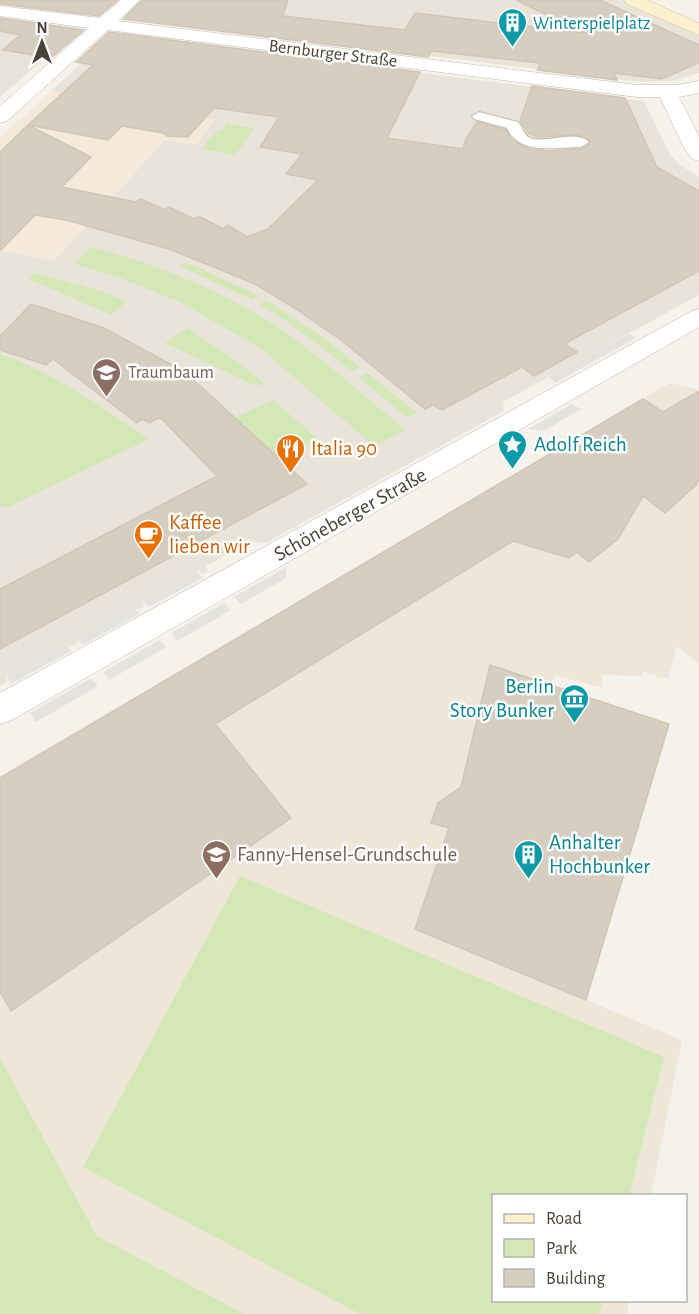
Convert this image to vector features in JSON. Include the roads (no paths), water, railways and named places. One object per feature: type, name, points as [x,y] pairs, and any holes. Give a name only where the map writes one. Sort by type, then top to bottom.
[{"type":"main road","points":[[633,0],[699,30]]},
{"type":"main road","points":[[672,0],[699,12]]},
{"type":"street","points":[[0,117],[131,0]]},
{"type":"street","name":"Bernburger Straße","points":[[0,11],[637,91],[667,92],[699,87]]},
{"type":"street","points":[[667,92],[688,138],[699,155]]},
{"type":"street","name":"Schöneberger Straße","points":[[0,710],[699,317]]},
{"type":"lane","points":[[479,116],[513,125],[516,133],[525,142],[581,142]]},
{"type":"place","name":"Winterspielplatz","points":[[512,48]]},
{"type":"place","name":"Traumbaum","points":[[107,398]]},
{"type":"place","name":"Adolf Reich","points":[[513,470]]},
{"type":"place","name":"Italia 90","points":[[290,474]]},
{"type":"place","name":"Kaffee lieben wir","points":[[148,560]]},
{"type":"place","name":"Berlin Story Bunker","points":[[575,724]]},
{"type":"place","name":"Fanny-Hensel-Grundschule","points":[[216,880]]},
{"type":"place","name":"Anhalter Hochbunker","points":[[528,880]]}]
